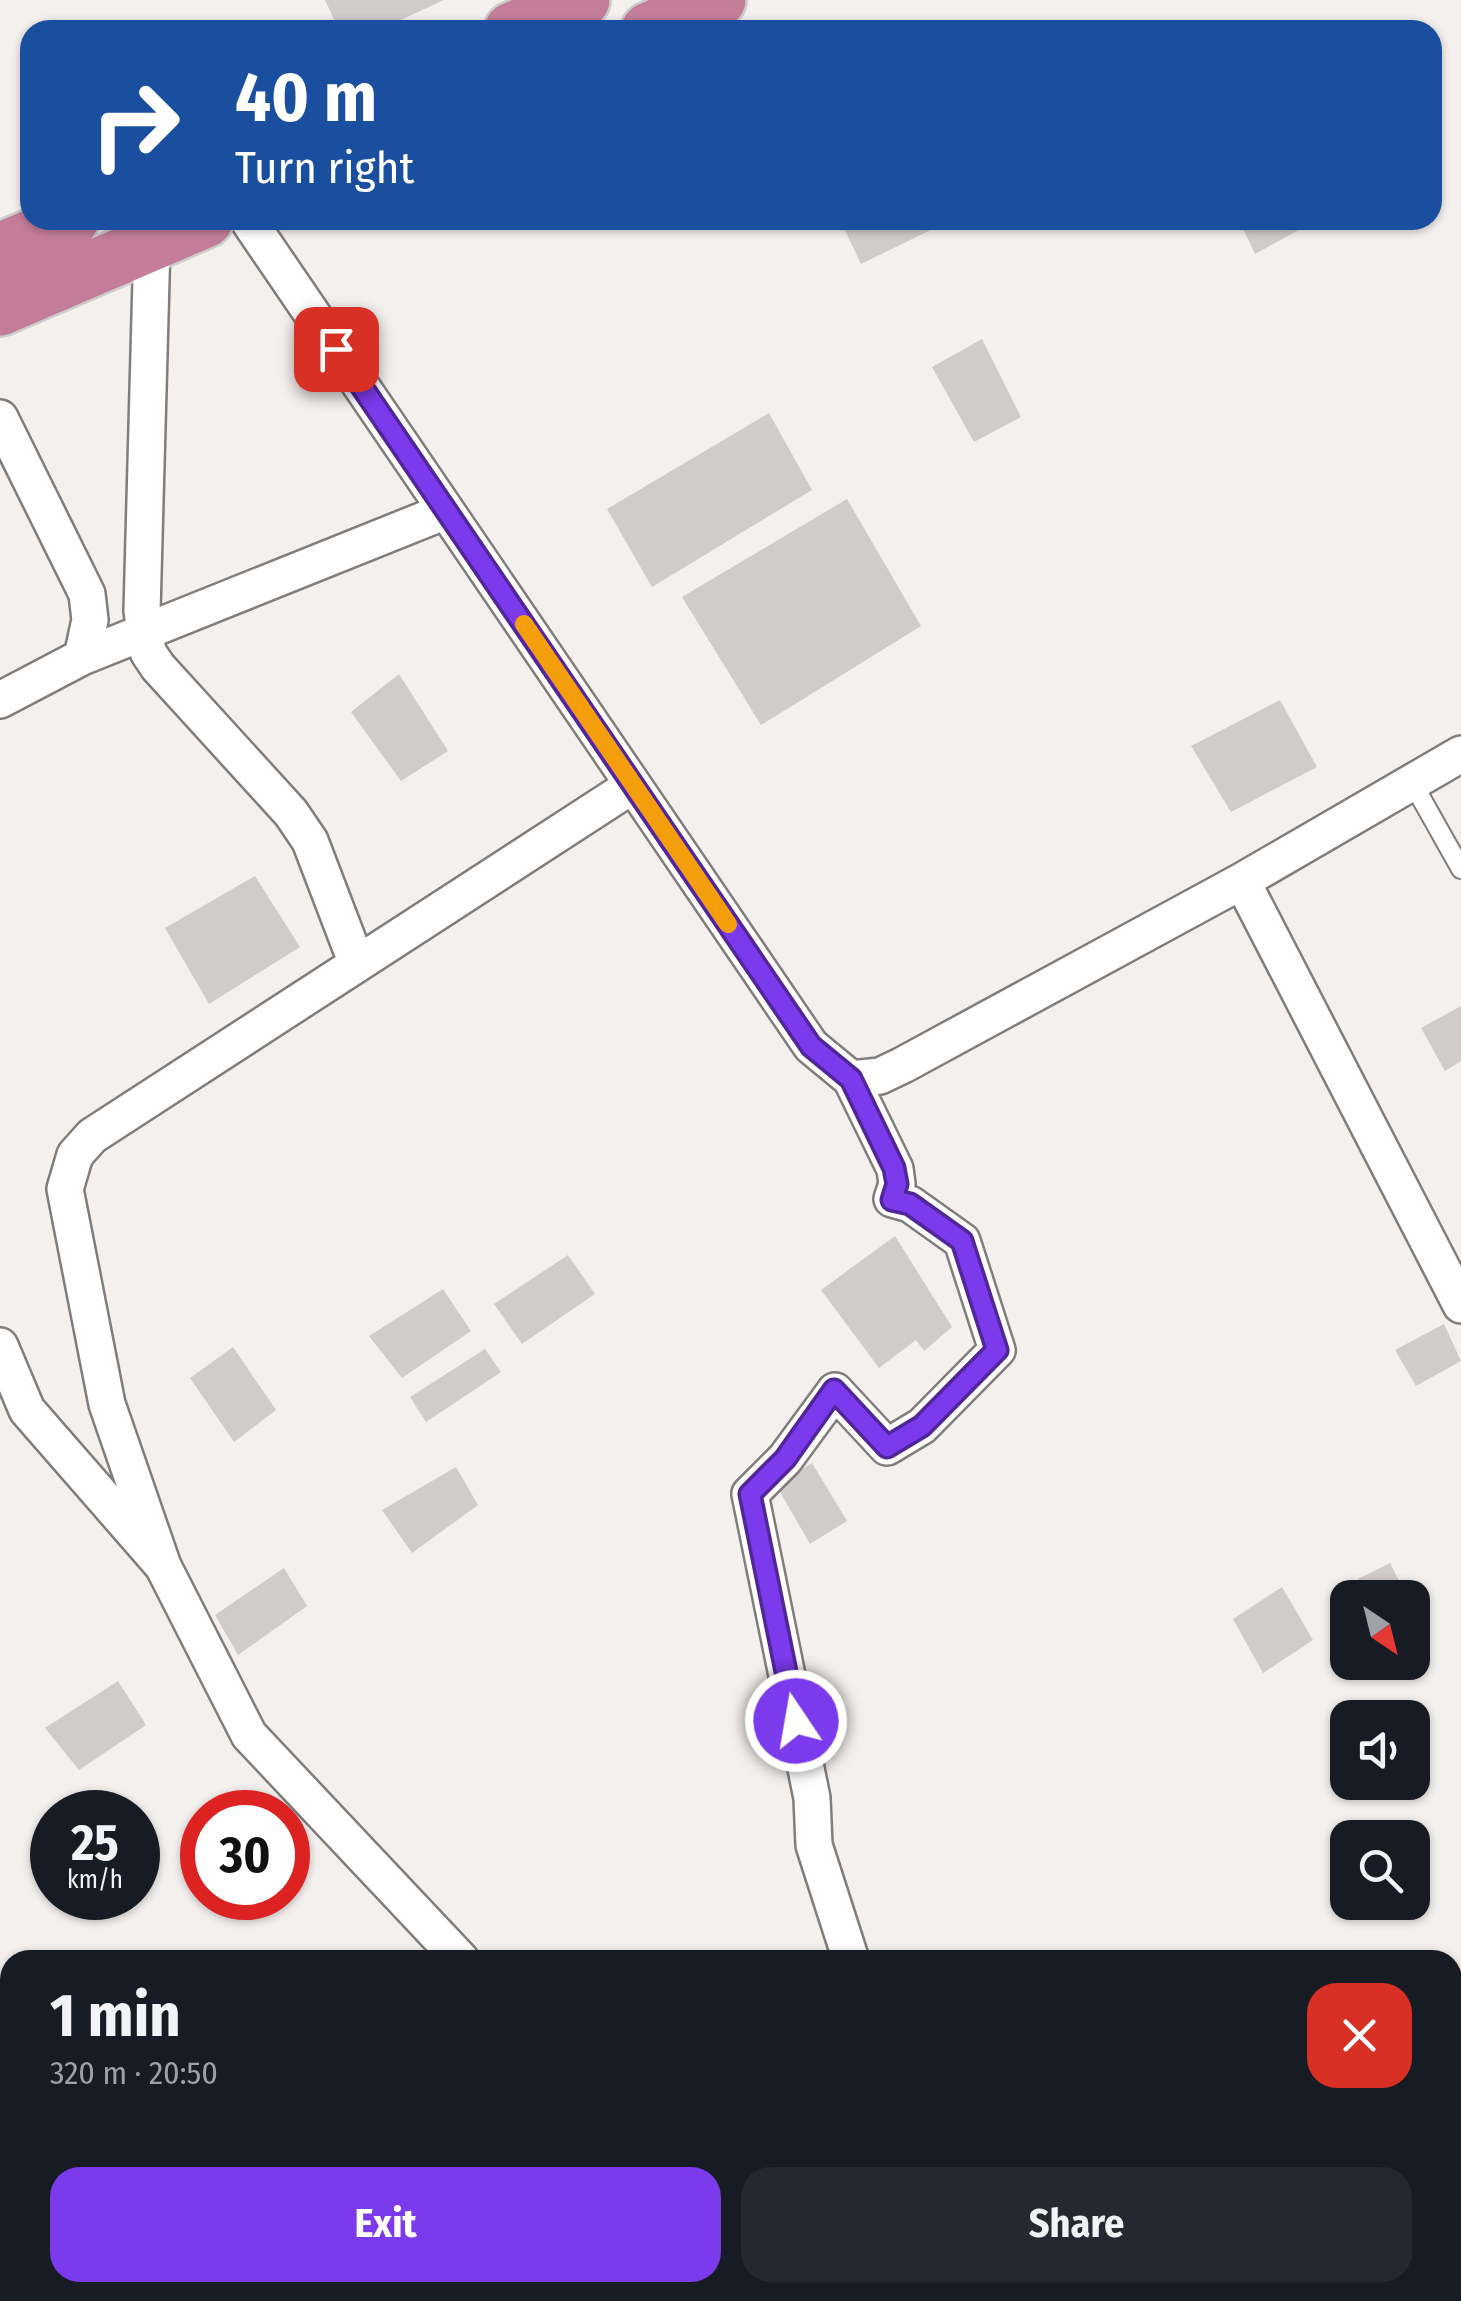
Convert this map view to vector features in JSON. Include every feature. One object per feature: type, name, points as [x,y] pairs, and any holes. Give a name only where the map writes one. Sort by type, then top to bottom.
[{"type":"highway","points":[[535,20],[582,0]]},
{"type":"highway","points":[[671,20],[718,0]]},
{"type":"highway","points":[[0,250],[47,230]]},
{"type":"highway","points":[[0,308],[182,230]]},
{"type":"street","points":[[255,230],[811,1046],[851,1079],[894,1168],[897,1184],[892,1200],[910,1204],[962,1241],[997,1350],[922,1426],[887,1447],[834,1390],[785,1459],[750,1494],[812,1798],[814,1845],[848,1950]]},
{"type":"street","points":[[152,243],[144,632],[148,652],[291,813],[310,840],[357,964]]},
{"type":"street","points":[[0,418],[87,594],[90,620],[82,657]]},
{"type":"street","points":[[0,700],[82,657],[446,511]]},
{"type":"street","points":[[851,1079],[880,1076],[903,1065],[1242,880],[1461,754]]},
{"type":"street","points":[[451,1950],[250,1735],[162,1566],[107,1404],[65,1189],[75,1155],[92,1136],[633,784]]},
{"type":"street","points":[[1242,880],[1461,1306]]},
{"type":"street","points":[[0,1346],[27,1410],[162,1566]]},
{"type":"lane","points":[[1412,782],[1461,869]]},
{"type":"building","points":[[325,0],[444,0],[401,20],[334,20]]},
{"type":"building","points":[[845,230],[931,230],[861,264]]},
{"type":"building","points":[[1244,230],[1299,230],[1255,254]]},
{"type":"building","points":[[982,339],[1021,417],[974,442],[932,367]]},
{"type":"building","points":[[769,413],[812,490],[652,587],[607,509]]},
{"type":"building","points":[[847,499],[921,626],[761,725],[682,597]]},
{"type":"building","points":[[399,674],[448,751],[401,781],[351,712]]},
{"type":"building","points":[[1280,700],[1317,767],[1231,812],[1191,746]]},
{"type":"building","points":[[255,876],[300,947],[209,1004],[165,928]]},
{"type":"building","points":[[1461,1006],[1461,1061],[1445,1071],[1421,1028]]},
{"type":"building","points":[[895,1236],[952,1327],[924,1351],[916,1340],[879,1368],[821,1290]]},
{"type":"building","points":[[568,1255],[595,1294],[522,1344],[494,1304]]},
{"type":"building","points":[[443,1289],[471,1331],[402,1378],[369,1336]]},
{"type":"building","points":[[1444,1324],[1461,1361],[1416,1386],[1395,1350]]},
{"type":"building","points":[[233,1347],[276,1410],[234,1442],[190,1378]]},
{"type":"building","points":[[485,1349],[501,1372],[426,1422],[410,1397]]},
{"type":"building","points":[[812,1463],[847,1521],[810,1544],[776,1485]]},
{"type":"building","points":[[456,1467],[478,1505],[412,1553],[382,1510]]},
{"type":"building","points":[[1390,1563],[1399,1580],[1359,1580]]},
{"type":"building","points":[[284,1568],[307,1606],[238,1655],[215,1615]]},
{"type":"building","points":[[1282,1587],[1313,1640],[1263,1673],[1233,1619]]},
{"type":"building","points":[[118,1681],[146,1725],[79,1770],[45,1728]]},
{"type":"slow traffic","points":[[524,624],[728,924]]},
{"type":"route","points":[[336,349],[811,1046],[851,1079],[894,1168],[897,1184],[892,1200],[910,1204],[962,1241],[997,1350],[922,1426],[887,1447],[834,1390],[785,1459],[750,1494],[796,1721]]}]
